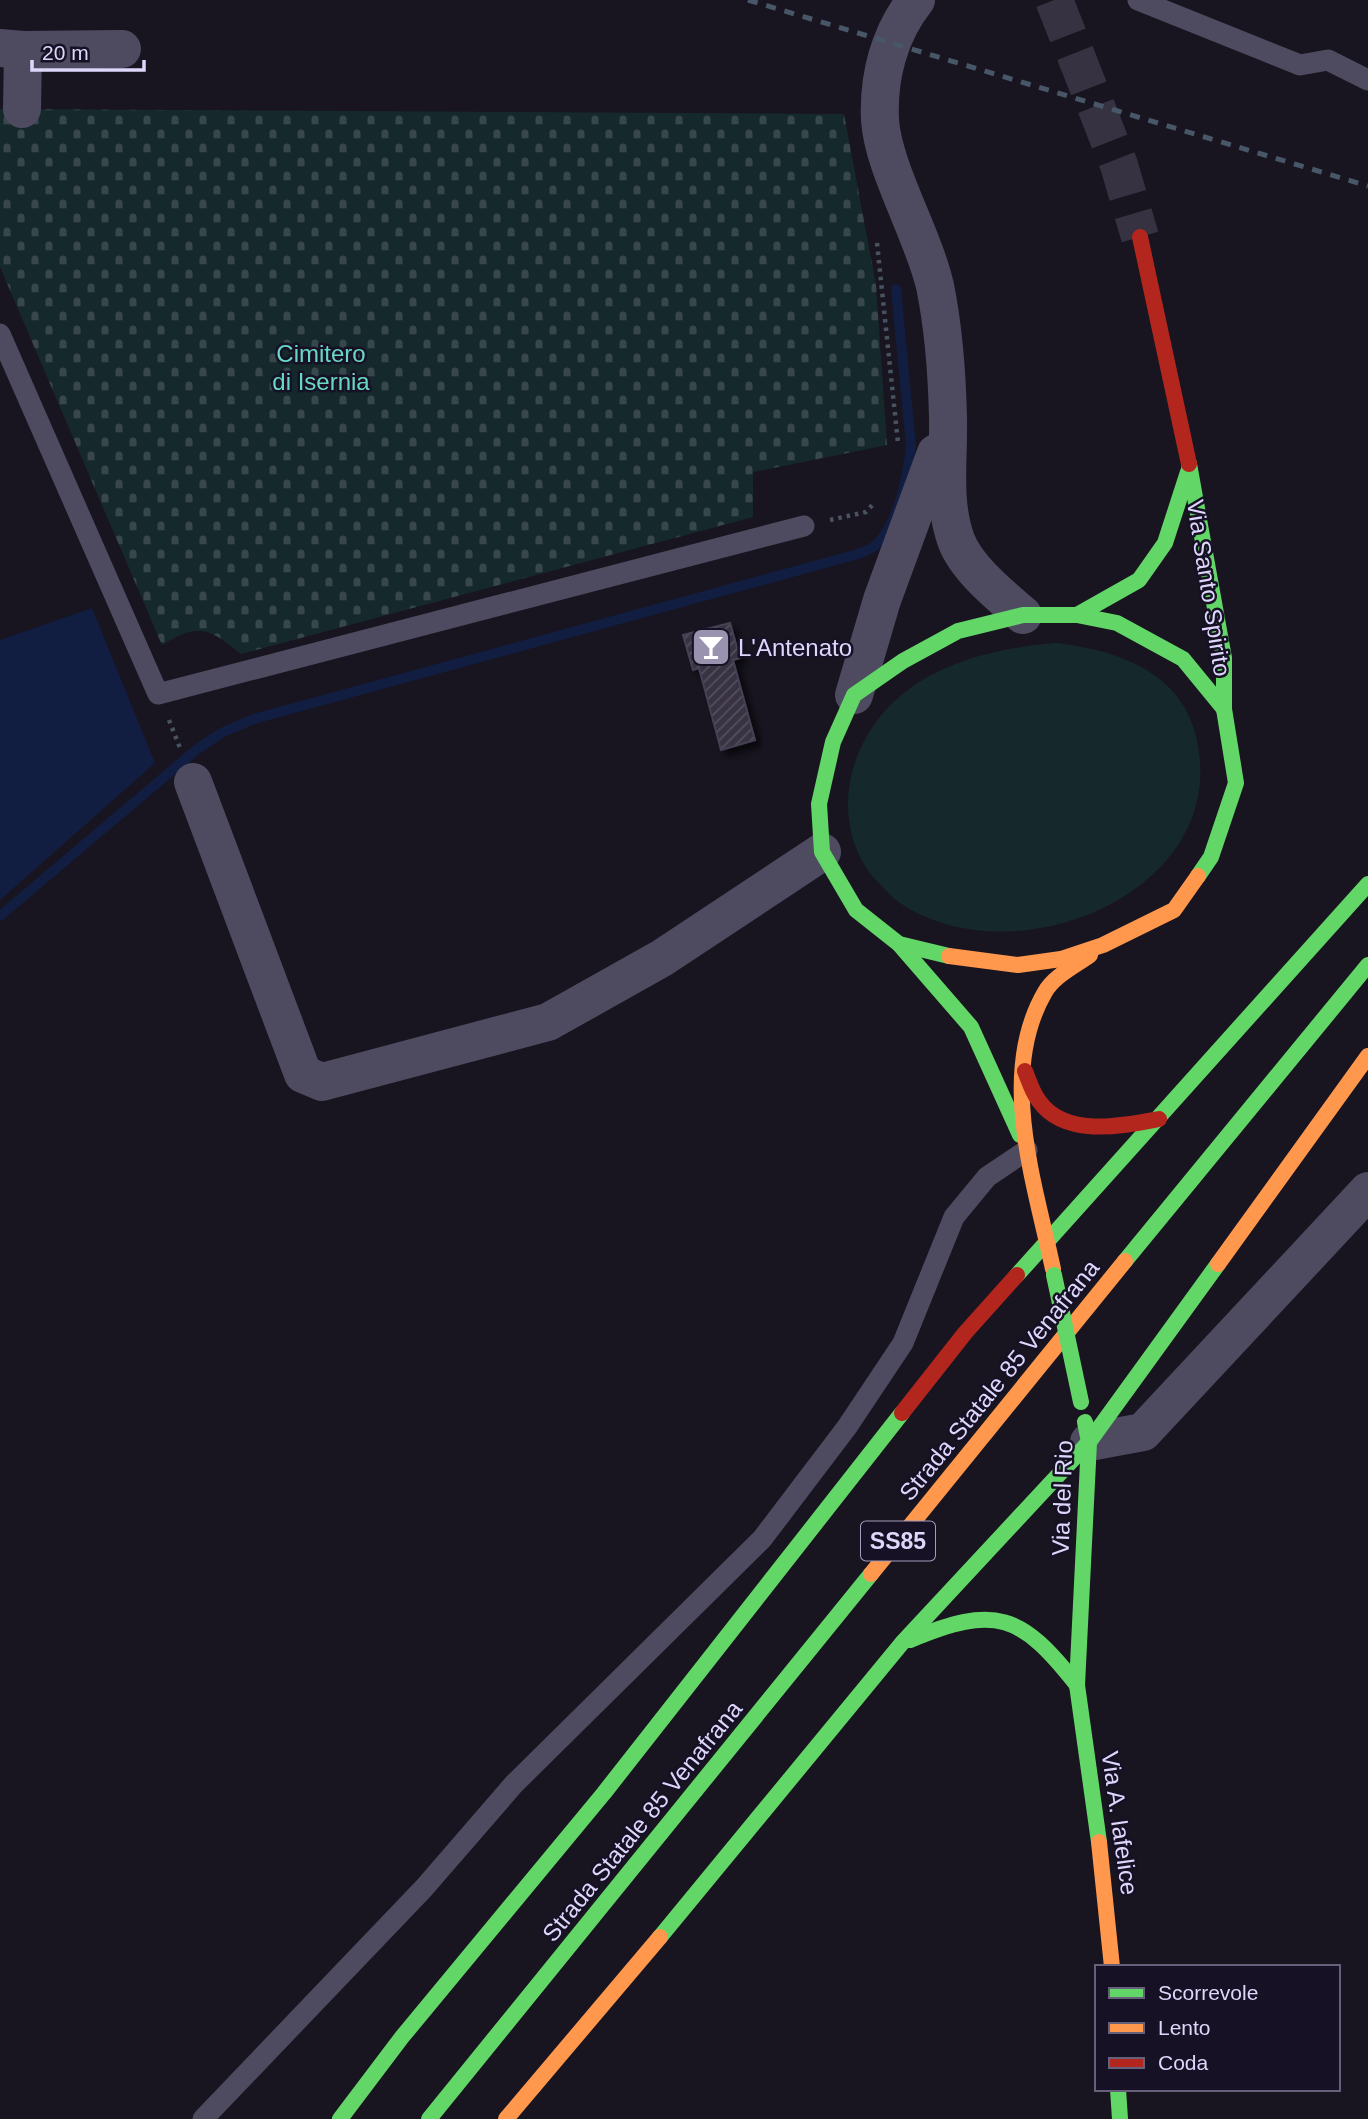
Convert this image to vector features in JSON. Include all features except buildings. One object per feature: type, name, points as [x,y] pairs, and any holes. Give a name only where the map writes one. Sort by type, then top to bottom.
[{"type":"main road","name":"Via Santo Spirito","points":[[1103,945],[1174,910],[1211,857],[1236,783],[1224,709],[1224,658],[1190,467],[1140,237]]},
{"type":"main road","name":"Via Santo Spirito","points":[[1077,615],[1139,580],[1165,543],[1190,467]]},
{"type":"main road","points":[[1103,945],[1061,959],[1018,965],[960,959],[899,944],[856,910],[822,852],[818,804],[834,741],[855,695],[903,661],[958,631],[1023,615],[1077,615],[1117,623],[1183,659],[1224,709]]},
{"type":"main road","points":[[340,2119],[402,2037],[604,1793],[965,1333],[1368,884]]},
{"type":"main road","name":"Via del Rio","points":[[899,944],[971,1027],[1027,1150]]},
{"type":"main road","name":"Via del Rio","points":[[1077,1685],[1089,1442],[1027,1150],[1024,1071],[1029,1028],[1046,990],[1103,945]]},
{"type":"main road","name":"Strada Statale 85 Venafrana","points":[[429,2119],[1307,1036],[1368,965]]},
{"type":"main road","points":[[506,2119],[567,2050],[902,1643],[1089,1442],[1368,1056]]},
{"type":"main road","points":[[1024,1071],[1041,1104],[1064,1121],[1088,1126],[1124,1126],[1159,1119]]},
{"type":"main road","points":[[902,1643],[953,1621],[999,1618],[1037,1637],[1077,1685]]},
{"type":"main road","name":"Via A. Iafelice","points":[[1077,1685],[1111,1926],[1112,1965]]},
{"type":"main road","points":[[1118,2091],[1120,2119]]},
{"type":"street","points":[[916,0],[889,48],[880,88],[880,122],[887,152],[916,224],[934,284],[944,340],[948,417],[947,496],[957,542],[987,583],[1023,615]]},
{"type":"street","points":[[22,109],[12,49],[122,49]]},
{"type":"street","points":[[855,695],[882,600],[921,501],[948,417]]},
{"type":"street","points":[[193,782],[303,1074],[322,1082],[548,1022],[662,958],[822,852]]},
{"type":"street","points":[[1089,1442],[1143,1432],[1368,1191]]},
{"type":"lane","points":[[1138,0],[1300,65],[1328,60],[1368,80]]},
{"type":"lane","points":[[0,334],[158,694],[804,526]]},
{"type":"lane","points":[[203,2119],[424,1888],[514,1784],[762,1539],[846,1427],[903,1343],[954,1217],[987,1177],[1027,1150]]},
{"type":"path","points":[[877,236],[899,447]]},
{"type":"path","points":[[804,526],[866,512],[879,497]]},
{"type":"green space","name":"Cimitero di Isernia","points":[[0,109],[844,114],[876,285],[887,445],[753,472],[753,517],[241,654],[220,638],[203,631],[185,633],[162,645],[0,267]]},
{"type":"green space","points":[[1055,643],[1098,651],[1139,666],[1173,691],[1185,708],[1194,729],[1200,785],[1184,834],[1152,875],[1108,905],[1057,925],[1002,931],[948,925],[900,903],[867,869],[859,855],[850,825],[848,794],[851,778],[869,733],[887,709],[910,689],[936,673],[993,652]]},
{"type":"water","points":[[92,608],[155,763],[0,900],[0,640]]},
{"type":"waterway","points":[[0,916],[196,750],[221,733],[254,719],[858,554],[873,547],[884,535],[896,512],[911,447],[896,289]]},
{"type":"tunnel","points":[[1054,0],[1119,165],[1140,237]]},
{"type":"railway","points":[[748,0],[1368,186]]},
{"type":"traffic: fast","points":[[1189,464],[1224,658],[1224,709],[1236,783],[1211,857],[1198,876]]},
{"type":"traffic: fast","points":[[1077,615],[1139,580],[1165,543],[1188,472]]},
{"type":"traffic: fast","points":[[949,956],[899,944],[856,910],[822,852],[819,804],[833,742],[854,695],[903,661],[958,631],[1023,615],[1077,615],[1117,623],[1183,659],[1224,709]]},
{"type":"traffic: fast","points":[[1017,1275],[1368,884]]},
{"type":"traffic: fast","points":[[899,944],[971,1027],[1020,1135]]},
{"type":"traffic: fast","points":[[1125,1261],[1368,965]]},
{"type":"traffic: fast","points":[[660,1937],[902,1643],[1089,1442],[1218,1264]]},
{"type":"traffic: fast","points":[[1054,1275],[1081,1402]]},
{"type":"traffic: fast","points":[[340,2119],[402,2037],[604,1793],[902,1413]]},
{"type":"traffic: fast","points":[[1085,1422],[1089,1442],[1077,1685],[1099,1842]]},
{"type":"traffic: fast","points":[[429,2119],[871,1574]]},
{"type":"traffic: fast","points":[[910,1640],[964,1622],[1005,1622],[1022,1630],[1039,1643],[1077,1685]]},
{"type":"traffic: fast","points":[[1118,2091],[1120,2119]]},
{"type":"traffic: slow","points":[[949,956],[1018,965],[1061,959],[1103,945],[1174,910],[1198,876]]},
{"type":"traffic: slow","points":[[1053,1269],[1024,1129],[1023,1058],[1031,1024],[1045,992],[1059,976],[1090,955]]},
{"type":"traffic: slow","points":[[1218,1264],[1368,1056]]},
{"type":"traffic: slow","points":[[871,1574],[1125,1261]]},
{"type":"traffic: slow","points":[[1099,1842],[1112,1965]]},
{"type":"traffic: slow","points":[[506,2119],[660,1937]]},
{"type":"traffic: jam","points":[[1140,237],[1189,464]]},
{"type":"traffic: jam","points":[[1025,1071],[1039,1101],[1050,1113],[1064,1120],[1079,1125],[1112,1126],[1159,1119]]},
{"type":"traffic: jam","points":[[902,1413],[965,1333],[1017,1275]]},
{"type":"place","name":"L'Antenato","points":[[711,647]]}]
